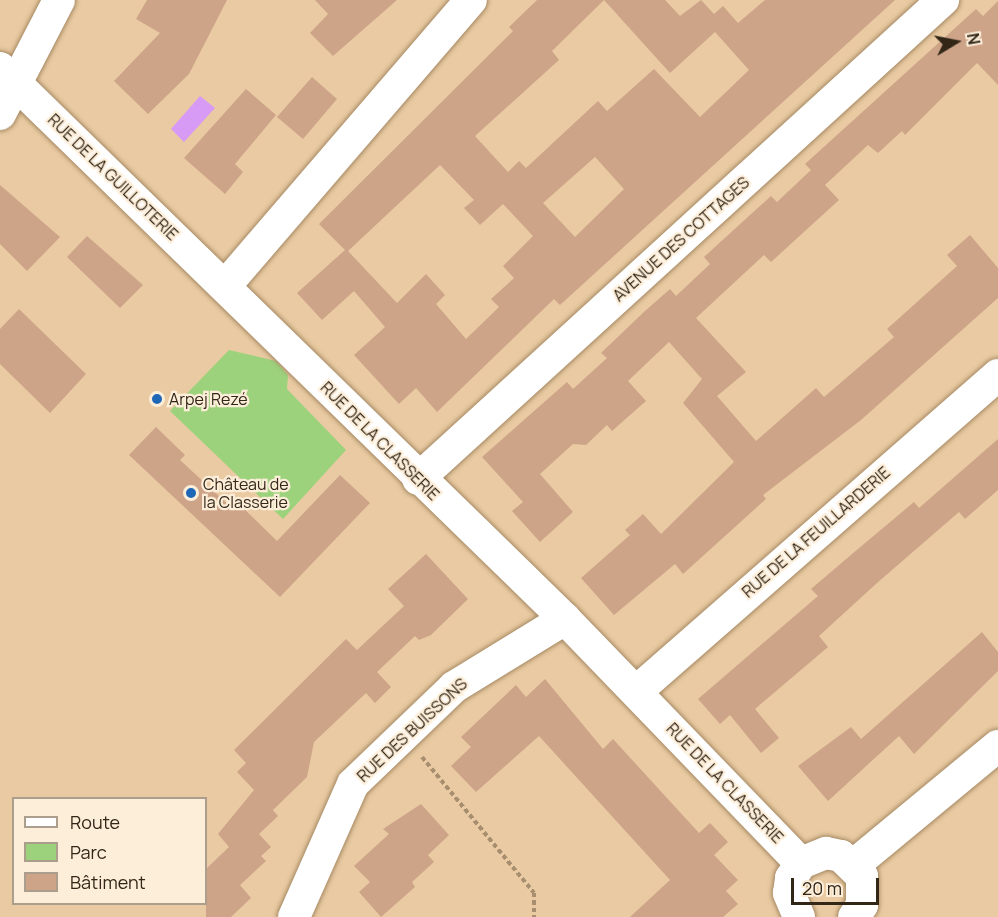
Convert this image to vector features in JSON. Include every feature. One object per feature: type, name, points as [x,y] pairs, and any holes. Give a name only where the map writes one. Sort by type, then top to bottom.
[{"type":"street","points":[[0,114],[9,77],[59,0]]},
{"type":"street","points":[[225,286],[471,0]]},
{"type":"street","name":"AVENUE DES COTTAGES","points":[[418,479],[943,0]]},
{"type":"street","name":"RUE DE LA GUILLOTERIE","points":[[9,77],[225,286]]},
{"type":"street","name":"RUE DE LA CLASSERIE","points":[[225,286],[418,479],[637,691],[801,863]]},
{"type":"street","name":"RUE DE LA FEUILLARDERIE","points":[[637,691],[998,375]]},
{"type":"street","name":"RUE DES BUISSONS","points":[[294,917],[342,801],[454,687],[565,619]]},
{"type":"street","points":[[854,865],[998,746]]},
{"type":"street","points":[[799,917],[789,893],[801,863],[826,853],[854,865],[865,891],[858,916]]},
{"type":"path","points":[[404,736],[534,893],[534,917]]},
{"type":"green space","points":[[229,350],[276,361],[288,375],[287,389],[346,450],[283,519],[170,411]]},
{"type":"shaded area","points":[[200,96],[215,108],[184,142],[171,129]]},
{"type":"building","points":[[147,0],[227,0],[189,74],[148,114],[114,81],[160,33],[136,19]]},
{"type":"building","points":[[315,0],[397,0],[333,56],[310,33],[328,14]]},
{"type":"building","points":[[537,0],[604,0],[665,0],[680,16],[701,0],[714,14],[723,6],[738,23],[765,0],[895,0],[560,305],[554,299],[437,412],[416,388],[399,404],[354,355],[385,327],[354,291],[322,320],[297,293],[345,250],[319,224],[513,31],[509,27]],"holes":[[[604,0],[670,73],[715,32],[749,70],[700,117],[654,69],[607,111],[598,101],[526,168],[519,161],[508,172],[475,136],[559,60],[552,51]],[[595,157],[624,189],[575,237],[543,203]],[[440,165],[474,200],[464,208],[480,225],[503,204],[533,236],[503,266],[514,278],[491,299],[499,307],[466,339],[436,304],[445,295],[426,274],[397,303],[348,251]]]},
{"type":"building","points":[[998,1],[998,85],[977,63],[905,135],[902,131],[878,153],[868,145],[825,185],[839,200],[771,262],[764,255],[696,318],[746,372],[717,396],[756,441],[816,388],[824,397],[894,337],[887,329],[957,266],[947,255],[970,235],[998,268],[998,298],[861,420],[763,495],[766,499],[683,574],[675,564],[614,615],[581,578],[630,535],[625,530],[643,514],[661,534],[734,462],[683,403],[702,379],[669,342],[628,381],[646,401],[612,431],[607,425],[586,445],[573,444],[540,474],[573,512],[540,542],[512,511],[523,502],[482,457],[567,382],[573,389],[607,358],[601,353],[645,311],[670,289],[676,296],[710,264],[704,257],[771,196],[777,202],[811,170],[805,164],[976,9],[983,16]]},
{"type":"building","points":[[312,77],[337,99],[303,139],[277,117]]},
{"type":"building","points":[[246,89],[276,115],[235,164],[243,172],[225,194],[184,158]]},
{"type":"building","points":[[0,185],[60,237],[27,271],[0,244]]},
{"type":"building","points":[[87,236],[143,285],[120,308],[67,257]]},
{"type":"building","points":[[19,309],[86,374],[50,413],[0,364],[0,329]]},
{"type":"building","name":"Château de la Classerie","points":[[156,427],[185,455],[180,460],[234,510],[240,505],[277,541],[340,475],[370,503],[280,597],[129,455]]},
{"type":"building","points":[[998,439],[998,490],[965,519],[959,512],[877,583],[819,636],[828,647],[755,709],[779,738],[761,753],[730,715],[720,724],[698,699],[818,596],[811,589],[914,502],[919,508]]},
{"type":"building","points":[[426,554],[468,599],[431,635],[419,640],[415,636],[377,672],[391,687],[375,703],[366,693],[314,742],[307,777],[273,810],[278,816],[259,834],[271,847],[261,856],[266,861],[240,885],[251,898],[231,917],[206,917],[207,868],[229,847],[218,834],[254,790],[237,772],[246,763],[234,750],[346,639],[357,650],[404,606],[388,589]]},
{"type":"building","points":[[982,632],[998,652],[998,671],[914,754],[899,736],[828,801],[798,766],[851,727],[861,739]]},
{"type":"building","points":[[545,679],[603,749],[613,739],[699,833],[710,823],[728,842],[714,855],[738,880],[726,891],[738,904],[723,917],[630,917],[670,880],[539,736],[476,792],[451,766],[471,747],[461,737],[516,685],[526,697]]},
{"type":"building","points":[[421,804],[449,835],[428,855],[434,862],[412,882],[415,887],[381,917],[359,892],[370,882],[354,866],[389,834],[383,829]]},
{"type":"place","name":"Arpej Rezé","points":[[157,399]]},
{"type":"place","name":"Château de la Classerie","points":[[191,493]]}]
